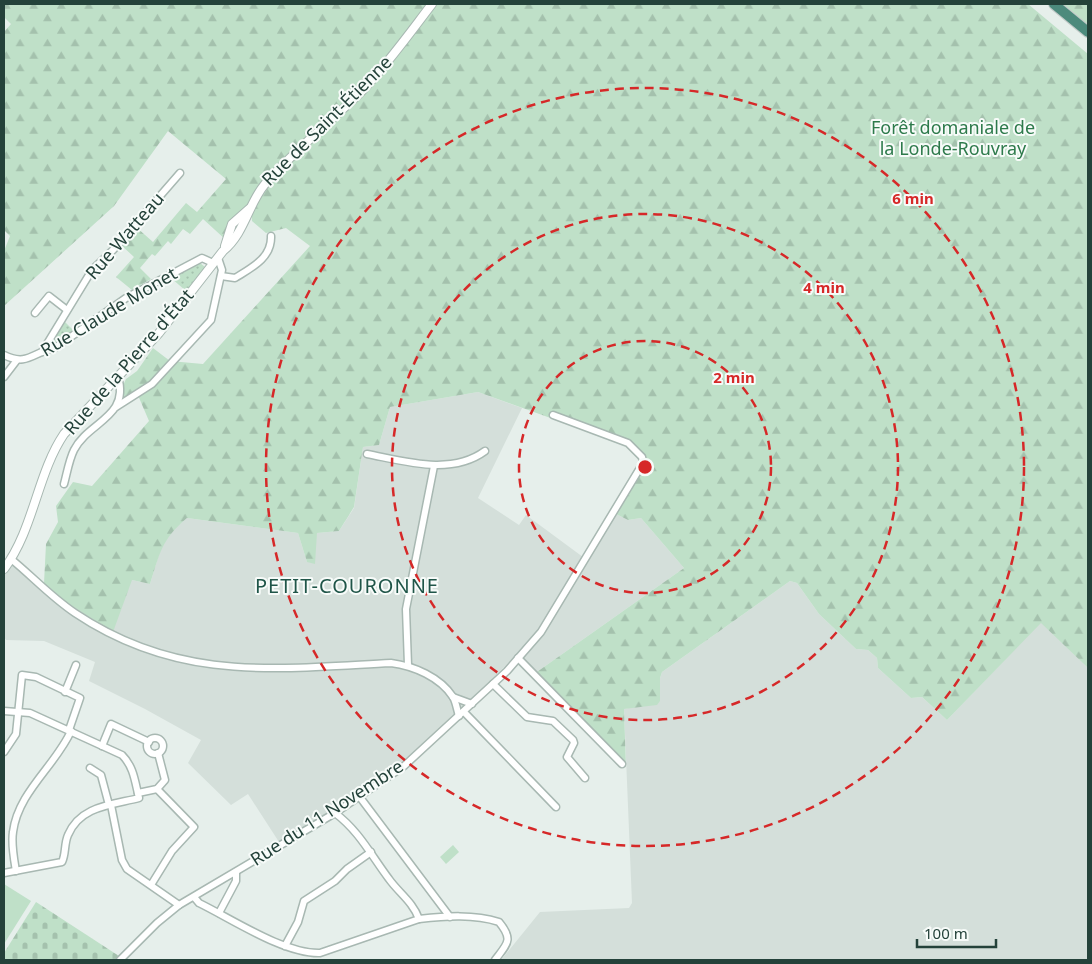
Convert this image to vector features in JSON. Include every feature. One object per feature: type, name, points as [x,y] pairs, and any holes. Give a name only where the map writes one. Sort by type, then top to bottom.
[{"type":"highway","points":[[1054,4],[1088,32]]},
{"type":"street","name":"Rue de Saint-Étienne","points":[[252,206],[259,191],[281,166],[361,92],[390,60],[432,4]]},
{"type":"street","name":"Rue Watteau","points":[[41,353],[92,270],[180,173]]},
{"type":"street","name":"Rue de la Pierre d'État","points":[[4,569],[23,535],[60,442],[82,414],[159,333],[223,251],[232,224],[252,206]]},
{"type":"street","points":[[221,276],[235,278],[256,264],[267,253],[271,236]]},
{"type":"street","name":"Rue Claude Monet","points":[[4,355],[17,360],[30,359],[58,347],[88,323],[146,286],[202,258],[216,260]]},
{"type":"street","points":[[64,484],[75,449],[116,407],[152,384],[211,320],[222,264],[216,260]]},
{"type":"street","points":[[35,313],[49,296],[67,310]]},
{"type":"street","points":[[4,377],[17,360]]},
{"type":"street","points":[[116,407],[122,389],[118,377]]},
{"type":"street","name":"Rue du 11 Novembre","points":[[120,960],[160,919],[179,906],[335,813],[404,766],[472,704],[541,632],[643,463],[642,457],[628,443],[554,415]]},
{"type":"street","points":[[366,454],[434,466],[477,457],[485,451]]},
{"type":"street","points":[[408,665],[406,609],[434,466]]},
{"type":"street","points":[[11,559],[44,590],[88,621],[135,646],[169,656],[207,665],[237,668],[391,663],[408,665],[443,686],[453,697],[461,714],[556,807]]},
{"type":"street","points":[[518,658],[622,764]]},
{"type":"street","points":[[65,692],[76,665]]},
{"type":"street","points":[[4,752],[16,734],[22,676],[36,677],[80,698],[64,748],[26,797],[20,810],[13,832],[16,871]]},
{"type":"street","points":[[492,684],[527,717],[553,721],[572,740],[574,743],[568,757],[585,778]]},
{"type":"street","points":[[453,697],[472,704]]},
{"type":"street","points":[[4,711],[30,713],[122,755],[129,762],[139,798],[90,810],[81,815],[67,836],[62,862],[4,873]]},
{"type":"street","points":[[102,746],[111,724],[148,742]]},
{"type":"street","points":[[148,742],[155,738],[162,741],[163,748],[158,753]]},
{"type":"street","points":[[4,743],[12,742]]},
{"type":"street","points":[[148,742],[148,750],[158,753]]},
{"type":"street","points":[[138,794],[157,789],[165,780],[158,753]]},
{"type":"street","points":[[90,768],[101,775],[110,805],[122,860],[127,868],[179,906]]},
{"type":"street","points":[[151,885],[172,851],[194,827],[157,789]]},
{"type":"street","points":[[359,796],[450,917]]},
{"type":"street","points":[[335,813],[358,833],[390,880],[415,907],[419,919]]},
{"type":"street","points":[[285,946],[298,922],[304,901],[335,881],[347,869],[371,852]]},
{"type":"street","points":[[219,913],[236,881],[236,872]]},
{"type":"street","points":[[194,897],[199,903],[285,946],[305,953],[320,953],[419,919],[450,917],[487,918],[499,922],[508,935],[508,942],[495,960]]},
{"type":"shaded area","points":[[478,392],[522,408],[478,498],[519,525],[526,515],[587,560],[614,513],[628,520],[641,518],[684,568],[534,674],[517,654],[440,732],[402,765],[335,811],[279,842],[248,794],[231,805],[188,763],[201,740],[89,681],[95,662],[44,641],[6,640],[4,637],[4,574],[15,562],[66,602],[132,580],[150,584],[162,544],[173,530],[187,518],[298,533],[307,562],[317,533],[339,531],[354,508],[363,447],[379,445],[390,407]]},
{"type":"shaded area","points":[[790,581],[797,583],[819,614],[856,649],[868,650],[877,658],[878,668],[911,698],[922,697],[947,720],[1041,622],[1088,668],[1088,960],[501,960],[540,912],[629,908],[632,903],[624,709],[660,701],[660,678],[662,672]]},
{"type":"green space","name":"Forêt domaniale de la Londe-Rouvray","points":[[4,4],[1028,4],[1088,54],[1088,668],[1041,623],[947,720],[922,697],[911,698],[878,668],[877,658],[868,650],[856,649],[819,614],[797,583],[790,581],[662,672],[660,678],[660,701],[657,705],[624,709],[626,767],[534,674],[684,568],[641,518],[628,520],[614,513],[643,465],[634,448],[478,392],[390,407],[379,445],[363,447],[354,507],[339,531],[317,533],[315,564],[307,562],[298,533],[187,518],[172,533],[162,548],[150,584],[132,580],[113,632],[66,602],[44,583],[46,544],[58,522],[56,506],[73,482],[92,486],[149,421],[137,393],[122,400],[119,394],[126,379],[137,371],[153,348],[170,361],[203,364],[310,246],[286,228],[266,233],[252,221],[251,200],[226,240],[203,219],[190,234],[183,229],[171,244],[168,241],[155,256],[152,254],[140,268],[151,279],[132,290],[116,277],[134,257],[120,244],[136,227],[153,242],[186,203],[197,212],[226,179],[168,131],[114,206],[4,306],[4,251],[10,236],[4,230],[4,32],[11,24],[4,17]]},
{"type":"green space","points":[[1063,4],[1088,4],[1088,25]]},
{"type":"green space","points":[[200,263],[205,267],[186,291],[171,278]]},
{"type":"green space","points":[[64,321],[73,330],[54,345],[52,340]]},
{"type":"green space","points":[[453,845],[459,852],[446,864],[440,857]]},
{"type":"green space","points":[[4,884],[31,901],[4,944]]},
{"type":"green space","points":[[36,902],[119,956],[115,960],[4,960],[4,953]]},
{"type":"district","name":"PETIT-COURONNE","points":[[347,586]]}]
